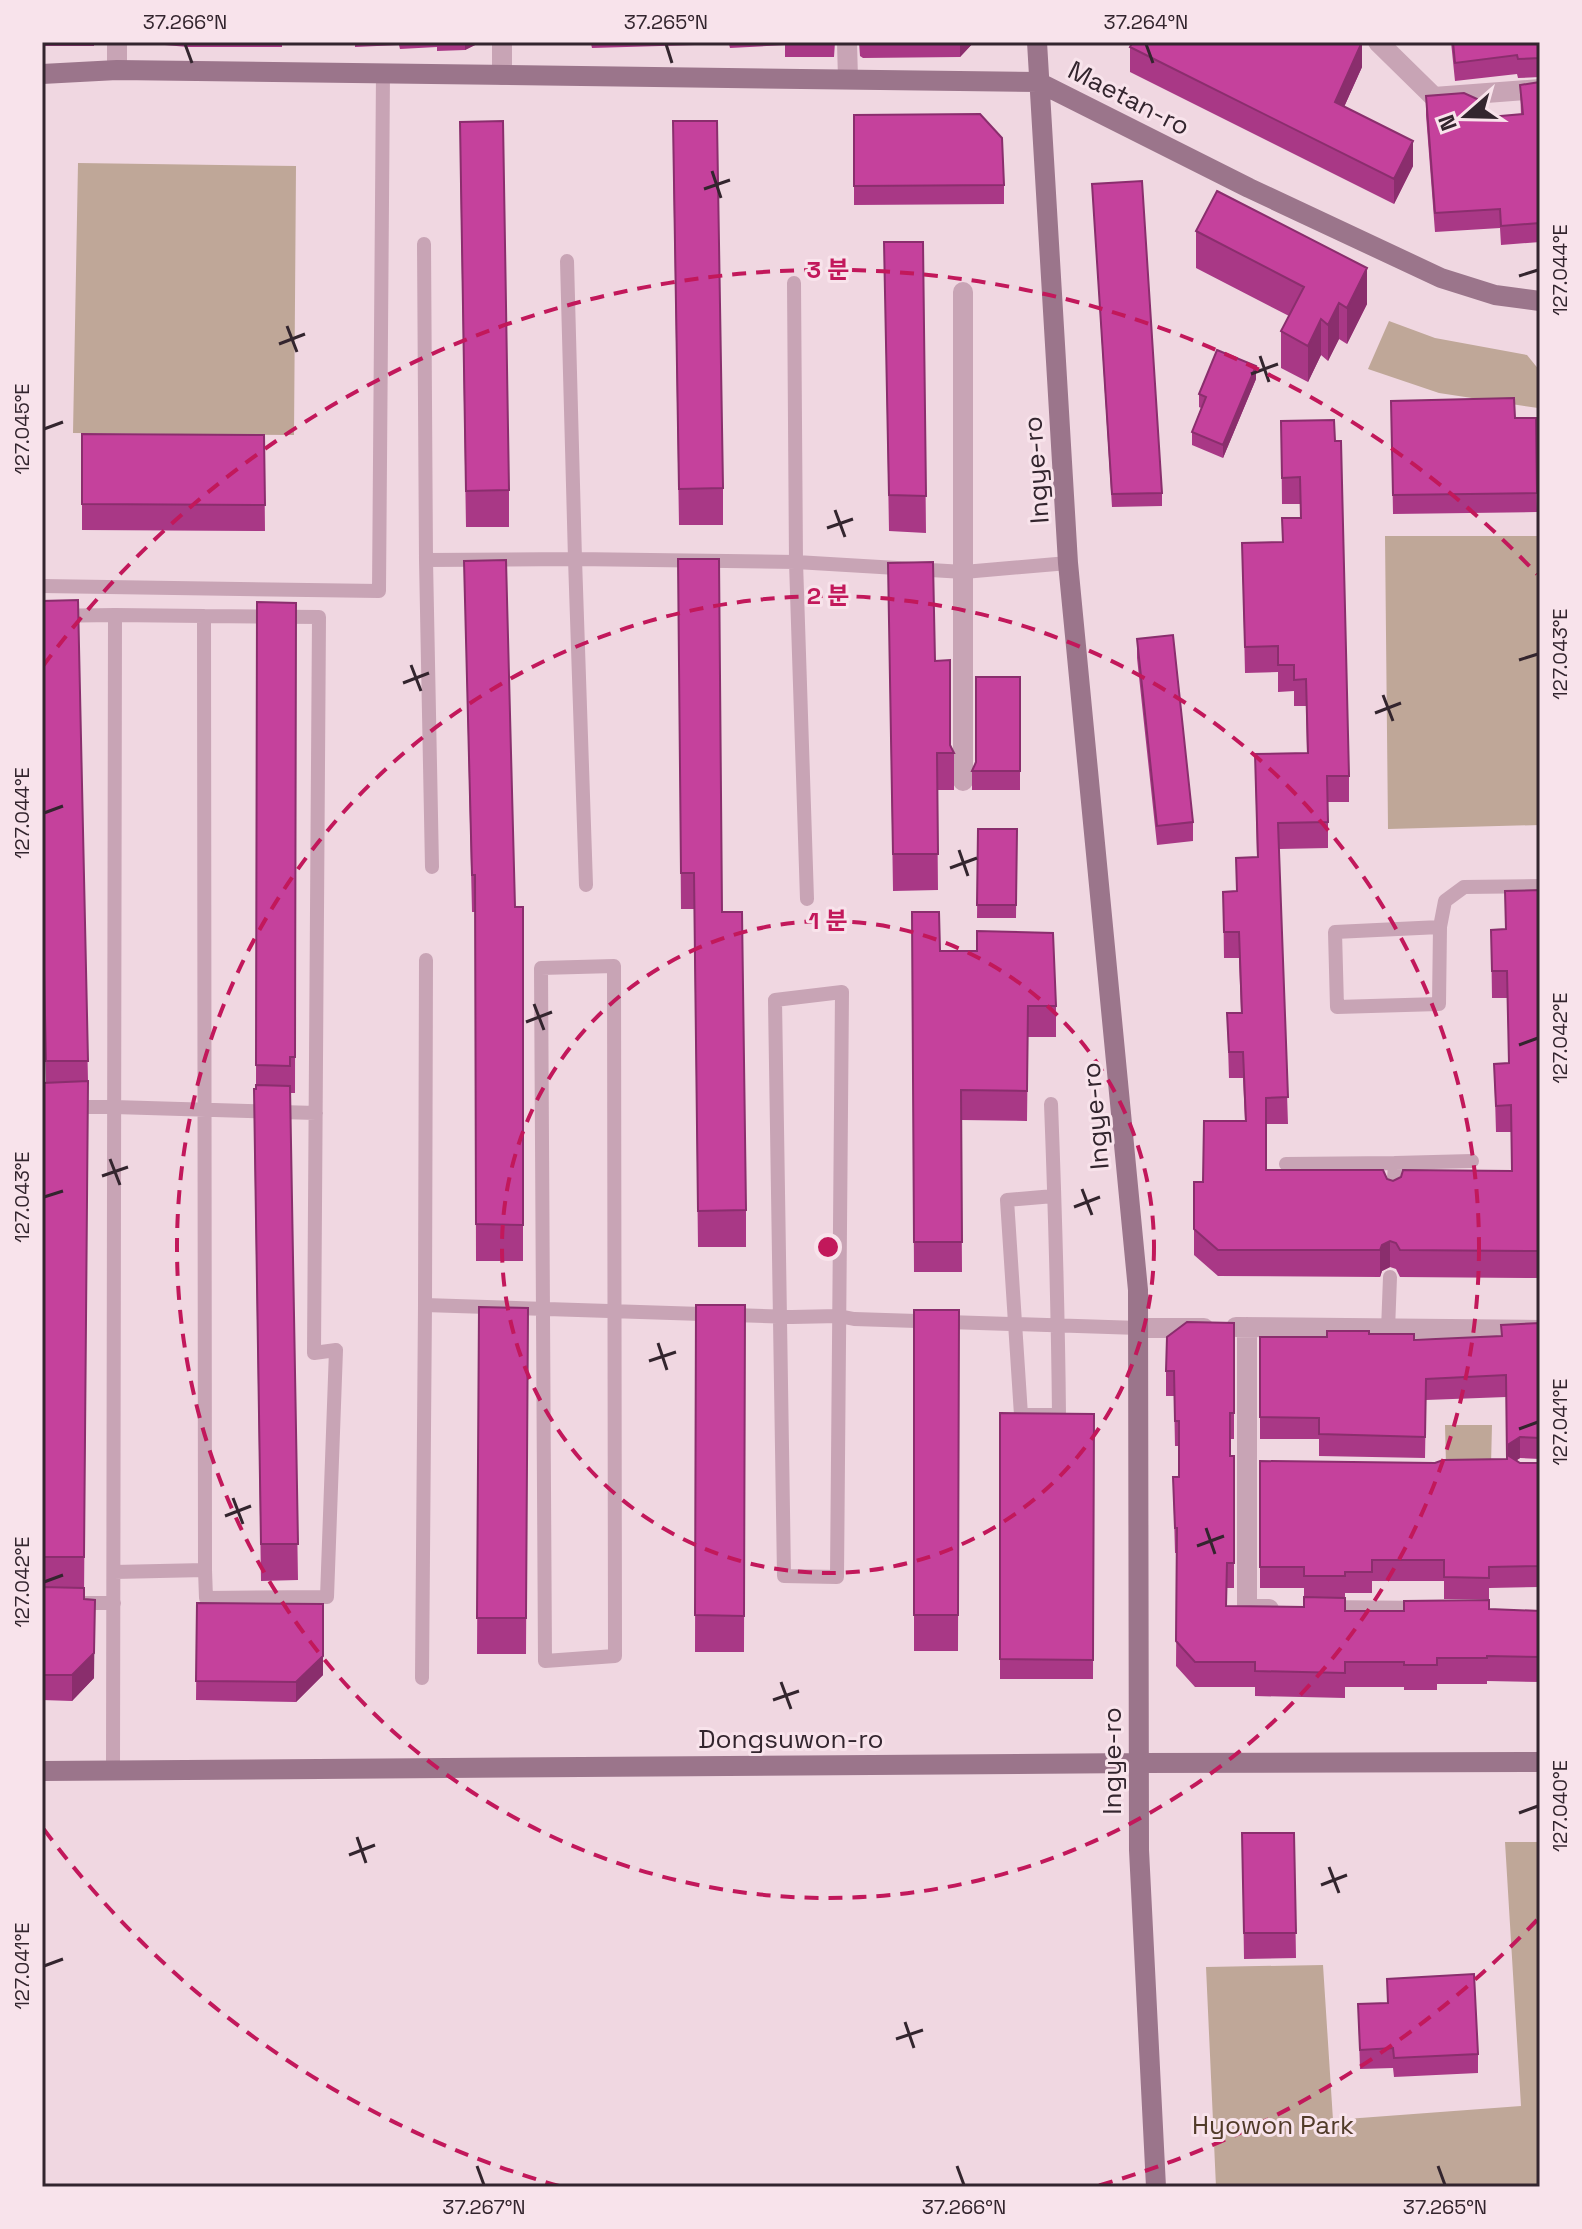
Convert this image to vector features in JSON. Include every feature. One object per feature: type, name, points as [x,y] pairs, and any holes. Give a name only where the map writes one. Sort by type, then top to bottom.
[{"type":"street","points":[[117,42],[117,70]]},
{"type":"street","points":[[502,42],[502,75]]},
{"type":"street","points":[[847,42],[848,79]]},
{"type":"street","name":"Ingye-ro","points":[[1037,42],[1068,563],[1139,1328],[1140,1865],[1156,2187]]},
{"type":"street","points":[[1378,42],[1434,97],[1540,89]]},
{"type":"street","name":"Maetan-ro","points":[[42,74],[117,70],[1038,82],[1249,188],[1441,278],[1495,295],[1540,301]]},
{"type":"street","points":[[963,292],[963,781]]},
{"type":"street","points":[[1247,1327],[1256,1467],[1247,1609],[1448,1611]]},
{"type":"street","points":[[1139,1328],[1540,1330]]},
{"type":"street","name":"Dongsuwon-ro","points":[[42,1771],[1540,1762]]},
{"type":"lane","points":[[42,586],[379,591],[383,73]]},
{"type":"lane","points":[[424,244],[432,867]]},
{"type":"lane","points":[[567,261],[586,885]]},
{"type":"lane","points":[[794,283],[796,562],[807,899]]},
{"type":"lane","points":[[426,560],[796,562],[964,572],[1068,563]]},
{"type":"lane","points":[[113,1770],[115,615]]},
{"type":"lane","points":[[42,616],[115,615],[319,617],[314,1353],[336,1350],[327,1597],[206,1598],[204,616]]},
{"type":"lane","points":[[1440,927],[1335,932],[1337,1007],[1439,1004],[1440,927],[1445,901],[1464,887],[1540,886]]},
{"type":"lane","points":[[422,1678],[426,960]]},
{"type":"lane","points":[[614,966],[614,1311],[615,1656],[545,1661],[541,968],[614,966]]},
{"type":"lane","points":[[842,992],[837,1577],[784,1576],[780,1316],[775,1000],[842,992]]},
{"type":"lane","points":[[1051,1104],[1054,1196],[1058,1326],[1059,1415],[1021,1415],[1007,1200],[1054,1196]]},
{"type":"lane","points":[[42,1107],[316,1113]]},
{"type":"lane","points":[[1286,1164],[1472,1161]]},
{"type":"lane","points":[[1393,1197],[1395,1163]]},
{"type":"lane","points":[[1388,1330],[1390,1277]]},
{"type":"lane","points":[[425,1305],[1139,1328]]},
{"type":"lane","points":[[114,1572],[205,1570]]},
{"type":"lane","points":[[42,1603],[114,1603]]},
{"type":"green space","points":[[78,163],[296,166],[294,435],[73,433]]},
{"type":"green space","points":[[1389,321],[1435,338],[1527,355],[1540,371],[1538,408],[1439,393],[1368,369]]},
{"type":"green space","points":[[1385,536],[1540,536],[1540,825],[1388,829]]},
{"type":"green space","points":[[1445,1425],[1492,1425],[1491,1465],[1446,1465]]},
{"type":"green space","name":"Hyowon Park","points":[[1505,1842],[1540,1842],[1540,2187],[1216,2187],[1206,1967],[1323,1965],[1333,2120],[1521,2106]]},
{"type":"building","points":[[834,42],[834,43],[785,44]]},
{"type":"building","points":[[860,42],[962,42],[863,44]]},
{"type":"building","points":[[1133,42],[1362,42],[1335,102],[1413,141],[1394,179],[1130,47]]},
{"type":"building","points":[[1453,42],[1540,42],[1540,58],[1518,59],[1517,55],[1455,63]]},
{"type":"building","points":[[1540,82],[1540,223],[1501,226],[1500,209],[1435,213],[1426,96],[1464,93],[1477,99],[1478,118],[1523,114],[1520,85]]},
{"type":"building","points":[[980,114],[1002,138],[1004,185],[854,186],[854,115]]},
{"type":"building","points":[[503,121],[509,490],[466,491],[460,122]]},
{"type":"building","points":[[673,121],[717,121],[723,488],[679,489]]},
{"type":"building","points":[[1142,181],[1162,493],[1112,494],[1092,184]]},
{"type":"building","points":[[1217,191],[1367,268],[1347,308],[1339,303],[1328,325],[1321,319],[1308,346],[1281,331],[1304,287],[1196,231]]},
{"type":"building","points":[[884,242],[923,242],[926,496],[889,495]]},
{"type":"building","points":[[1217,350],[1256,366],[1223,445],[1192,432],[1206,397],[1199,394]]},
{"type":"building","points":[[1514,398],[1515,418],[1536,418],[1537,493],[1393,495],[1391,401]]},
{"type":"building","points":[[1334,420],[1335,441],[1341,441],[1349,776],[1327,776],[1328,822],[1278,823],[1288,1097],[1266,1098],[1266,1170],[1383,1170],[1387,1179],[1393,1181],[1401,1177],[1403,1170],[1512,1171],[1511,1105],[1496,1106],[1494,1064],[1509,1063],[1507,971],[1492,971],[1491,930],[1506,929],[1505,891],[1540,890],[1540,1251],[1400,1250],[1396,1243],[1390,1241],[1380,1250],[1218,1250],[1194,1229],[1194,1182],[1203,1182],[1204,1121],[1246,1121],[1243,1052],[1229,1052],[1227,1013],[1242,1013],[1239,932],[1224,932],[1223,892],[1237,891],[1236,858],[1258,857],[1255,754],[1308,753],[1306,679],[1294,680],[1294,665],[1278,665],[1278,646],[1245,647],[1242,543],[1283,542],[1282,518],[1301,518],[1300,477],[1282,478],[1281,421]]},
{"type":"building","points":[[82,434],[264,435],[265,505],[82,504]]},
{"type":"building","points":[[678,559],[719,559],[722,912],[742,912],[746,1210],[698,1211],[694,873],[681,873]]},
{"type":"building","points":[[506,560],[515,907],[523,907],[523,1225],[476,1224],[475,875],[472,875],[464,561]]},
{"type":"building","points":[[933,562],[935,661],[950,660],[950,745],[954,753],[937,753],[938,854],[893,854],[888,563]]},
{"type":"building","points":[[78,600],[88,1061],[46,1061],[42,601]]},
{"type":"building","points":[[257,602],[296,603],[295,1057],[290,1057],[290,1066],[256,1065]]},
{"type":"building","points":[[1173,635],[1193,822],[1157,826],[1137,639]]},
{"type":"building","points":[[976,677],[1020,677],[1020,771],[972,771],[976,762]]},
{"type":"building","points":[[978,829],[1017,829],[1016,905],[977,905]]},
{"type":"building","points":[[912,912],[939,912],[940,951],[977,951],[977,931],[1053,933],[1056,1006],[1028,1006],[1027,1091],[961,1090],[962,1242],[914,1242]]},
{"type":"building","points":[[88,1081],[84,1557],[42,1557],[43,1083]]},
{"type":"building","points":[[256,1085],[290,1086],[298,1544],[261,1544]]},
{"type":"building","points":[[696,1305],[745,1305],[744,1616],[695,1615]]},
{"type":"building","points":[[479,1307],[528,1308],[526,1618],[477,1618]]},
{"type":"building","points":[[914,1310],[959,1310],[958,1615],[914,1615]]},
{"type":"building","points":[[1187,1322],[1234,1323],[1234,1413],[1230,1413],[1230,1456],[1234,1456],[1234,1563],[1227,1563],[1226,1606],[1304,1607],[1304,1597],[1345,1598],[1345,1611],[1404,1611],[1404,1601],[1489,1600],[1489,1609],[1540,1611],[1540,1657],[1437,1658],[1437,1665],[1345,1662],[1345,1673],[1255,1671],[1255,1662],[1195,1662],[1176,1641],[1177,1528],[1173,1477],[1179,1477],[1179,1421],[1175,1421],[1174,1371],[1166,1371],[1167,1337]]},
{"type":"building","points":[[1540,1323],[1540,1438],[1520,1437],[1509,1444],[1509,1456],[1520,1463],[1540,1463],[1540,1566],[1489,1567],[1489,1578],[1444,1577],[1444,1560],[1372,1560],[1372,1572],[1345,1572],[1345,1576],[1304,1576],[1304,1567],[1260,1567],[1260,1461],[1435,1463],[1443,1460],[1507,1459],[1506,1375],[1426,1379],[1425,1437],[1319,1434],[1319,1418],[1260,1417],[1260,1337],[1327,1337],[1327,1331],[1414,1334],[1414,1340],[1502,1336],[1501,1325]]},
{"type":"building","points":[[1000,1413],[1094,1414],[1093,1660],[1000,1659]]},
{"type":"building","points":[[42,1587],[84,1588],[84,1599],[95,1600],[94,1653],[72,1675],[42,1675]]},
{"type":"building","points":[[197,1603],[323,1604],[323,1656],[296,1682],[196,1681]]},
{"type":"building","points":[[1242,1833],[1294,1833],[1296,1933],[1244,1933]]},
{"type":"building","points":[[1474,1974],[1478,2054],[1394,2058],[1393,2048],[1360,2050],[1358,2004],[1388,2003],[1387,1979]]}]
